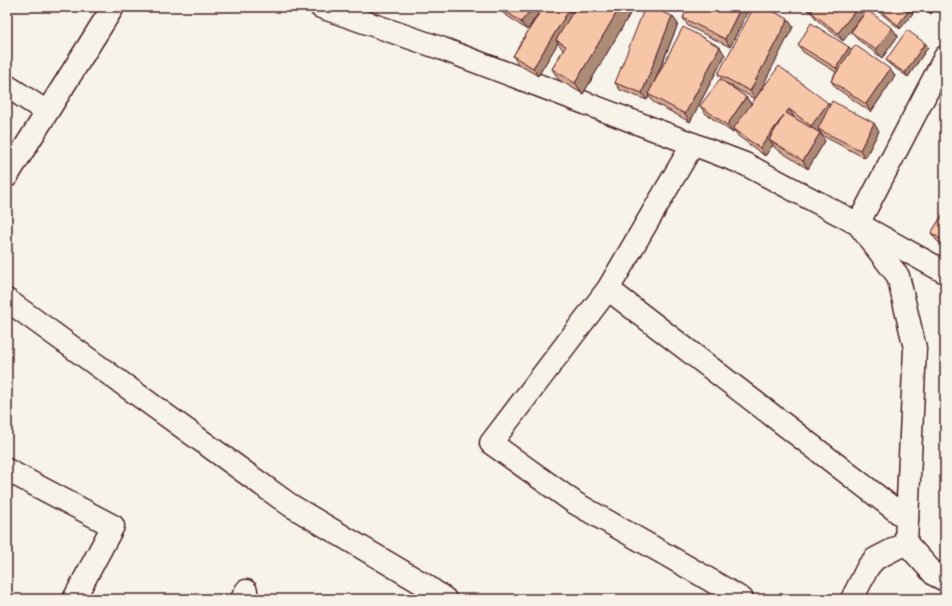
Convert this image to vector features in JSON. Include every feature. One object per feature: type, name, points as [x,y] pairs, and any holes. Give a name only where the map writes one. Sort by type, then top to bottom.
[{"type":"street","points":[[7,176],[112,7]]},
{"type":"street","points":[[321,7],[443,49],[745,164],[945,272]]},
{"type":"street","points":[[858,224],[945,57]]},
{"type":"street","points":[[7,86],[47,112]]},
{"type":"street","points":[[693,144],[608,289],[491,443],[575,503],[742,599]]},
{"type":"street","points":[[858,224],[898,276],[915,348],[906,543],[935,575],[945,580]]},
{"type":"street","points":[[608,289],[907,519]]},
{"type":"street","points":[[7,300],[290,505],[425,585],[445,599]]},
{"type":"street","points":[[7,470],[112,526],[74,599]]},
{"type":"street","points":[[852,599],[868,567],[875,559],[906,543]]},
{"type":"building","points":[[500,7],[533,7],[521,22]]},
{"type":"building","points":[[543,7],[571,7],[533,68],[513,56]]},
{"type":"building","points":[[576,7],[620,7],[575,83],[552,69],[566,46],[556,40]]},
{"type":"building","points":[[645,7],[649,7],[672,16],[642,93],[615,83]]},
{"type":"building","points":[[688,7],[741,7],[725,39],[683,18]]},
{"type":"building","points":[[754,7],[765,7],[788,19],[750,91],[718,74]]},
{"type":"building","points":[[815,7],[858,7],[838,33],[811,12]]},
{"type":"building","points":[[875,7],[908,7],[910,9],[898,25]]},
{"type":"building","points":[[867,10],[892,28],[876,50],[851,32]]},
{"type":"building","points":[[811,23],[849,47],[836,68],[798,45]]},
{"type":"building","points":[[683,27],[720,47],[685,114],[648,94]]},
{"type":"building","points":[[907,30],[925,43],[905,73],[886,60]]},
{"type":"building","points":[[855,45],[890,69],[866,104],[831,81]]},
{"type":"building","points":[[779,66],[828,103],[811,126],[789,109],[786,113],[820,133],[803,161],[769,140],[784,115],[760,148],[733,129]]},
{"type":"building","points":[[720,79],[746,97],[727,125],[700,106]]},
{"type":"building","points":[[832,101],[874,123],[860,150],[818,129]]},
{"type":"building","points":[[945,211],[945,242],[931,233]]}]
